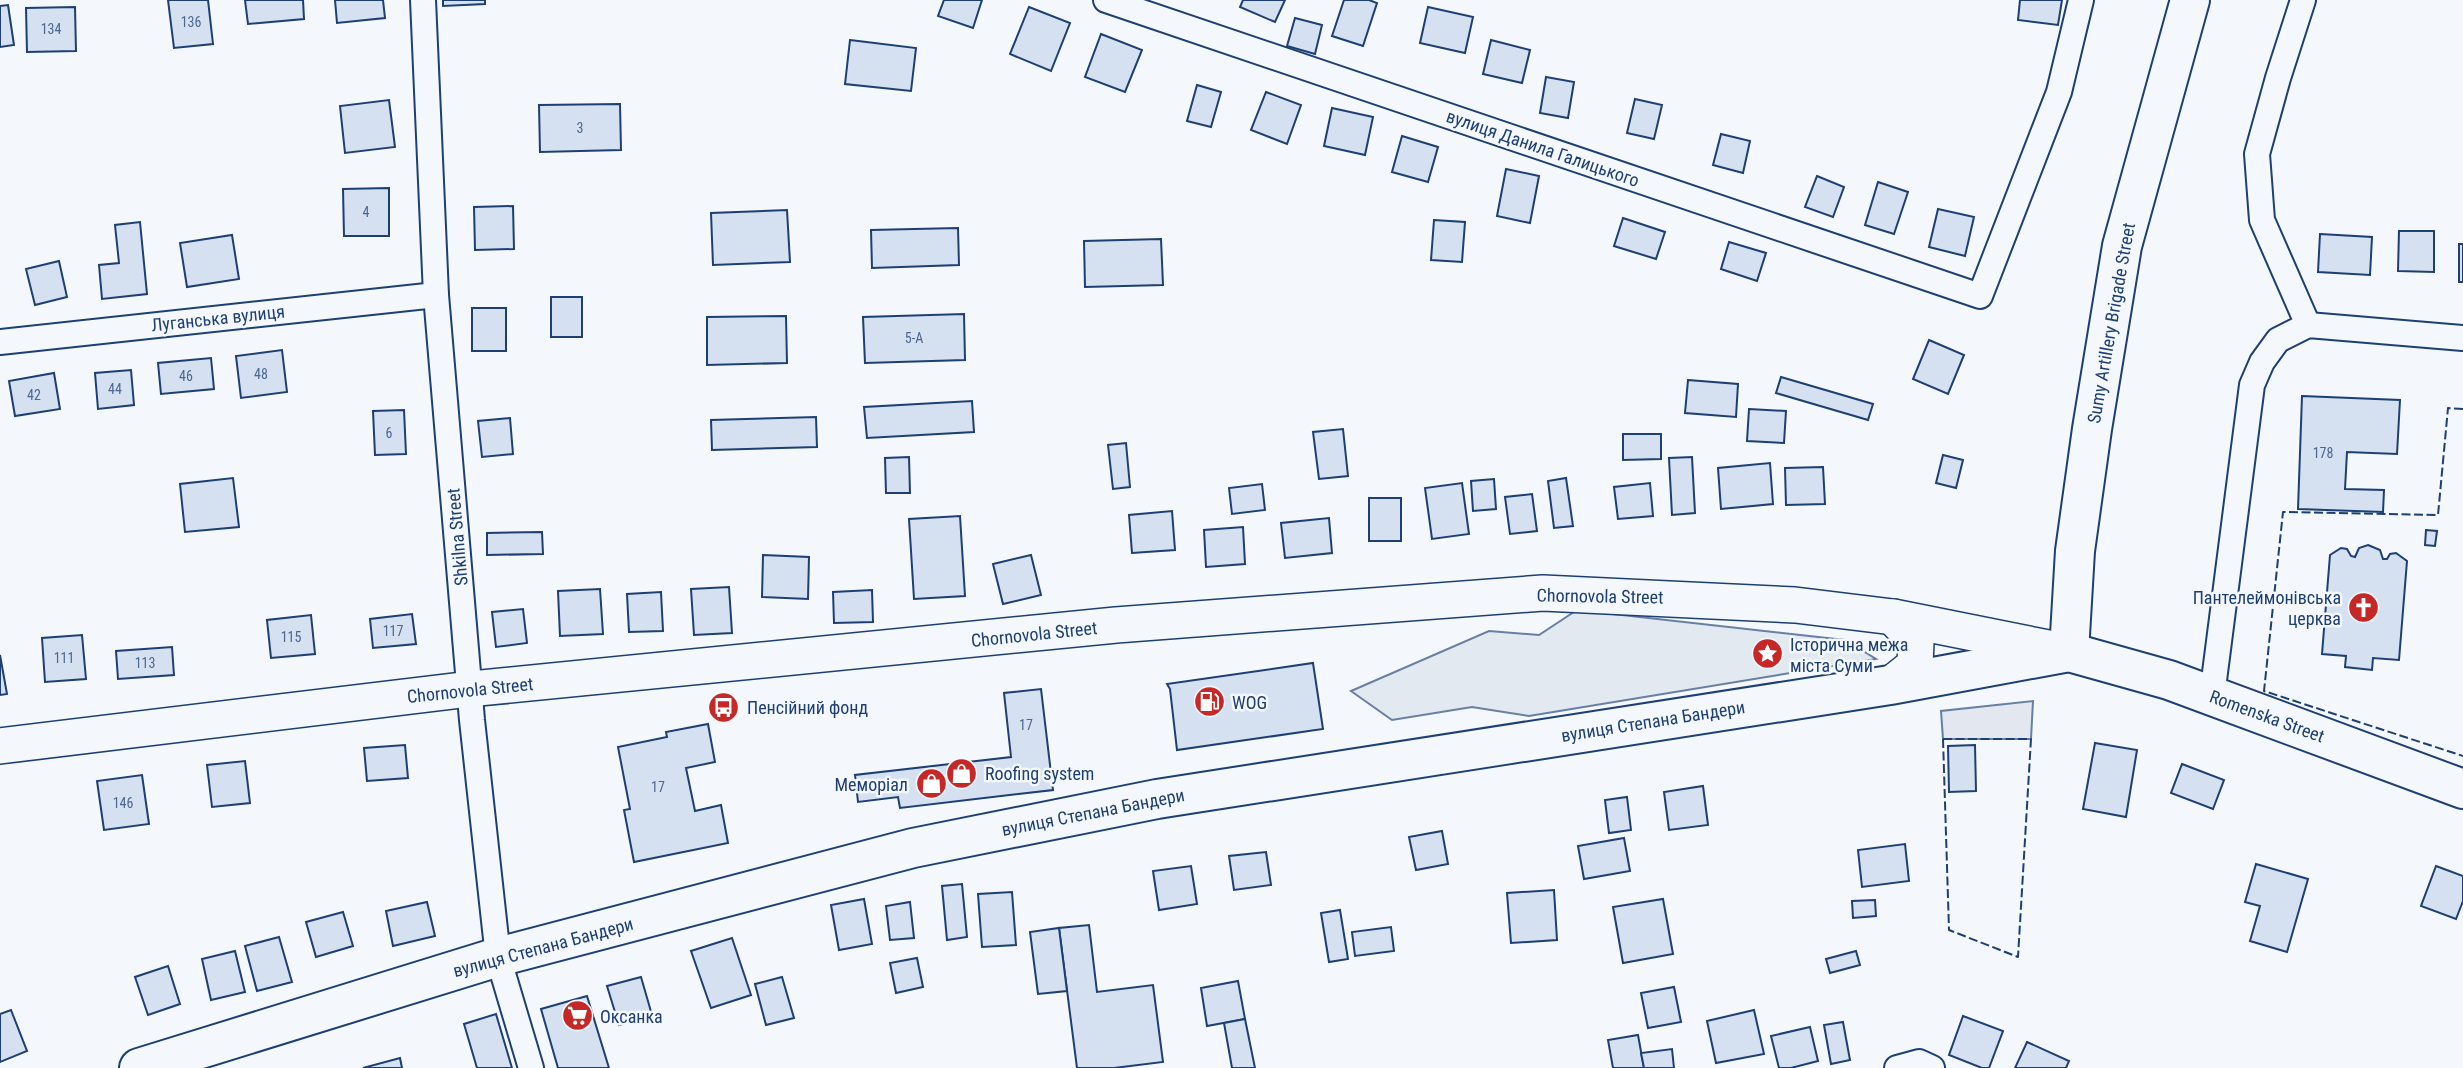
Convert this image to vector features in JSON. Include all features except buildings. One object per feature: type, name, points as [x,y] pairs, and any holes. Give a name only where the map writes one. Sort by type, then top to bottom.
[{"type":"main road","name":"Sumy Artillery Brigade Street","points":[[2068,652],[2075,551],[2122,246],[2190,0]]},
{"type":"main road","name":"Chornovola Street","points":[[0,746],[470,689],[1116,625],[1543,593],[1795,605],[1893,617],[2068,652]]},
{"type":"main road","points":[[1890,685],[1915,664],[1916,642],[1893,617]]},
{"type":"main road","name":"вулиця Степана Бандери","points":[[139,1068],[498,957],[913,848],[1157,799],[1890,685],[2068,652]]},
{"type":"main road","name":"Romenska Street","points":[[2068,652],[2169,680],[2463,789]]},
{"type":"street","name":"Shkilna Street","points":[[423,0],[436,295],[470,689],[498,957],[531,1068]]},
{"type":"street","name":"вулиця Данила Галицького","points":[[1106,0],[1980,296],[2059,92],[2081,0]]},
{"type":"street","points":[[2303,0],[2257,154],[2262,220],[2308,325]]},
{"type":"street","name":"Луганська вулиця","points":[[0,342],[436,295]]},
{"type":"street","points":[[2212,696],[2252,385],[2262,362],[2278,340],[2308,325],[2463,338]]},
{"type":"street","points":[[1897,1068],[1919,1062],[1932,1068]]},
{"type":"shaded area","points":[[1577,610],[1845,640],[1876,659],[1529,716],[1472,707],[1392,720],[1351,691],[1489,631],[1539,635]]},
{"type":"shaded area","points":[[2033,701],[2031,739],[1943,739],[1941,711]]},
{"type":"fence","points":[[2463,409],[2448,408],[2438,515],[2283,512],[2264,691],[2463,756]]},
{"type":"fence","points":[[1943,739],[2031,739],[2018,957],[1949,930],[1943,739]]},
{"type":"place","name":"Пантелеймонівська церква","points":[[2364,607]]},
{"type":"place","name":"Історична межа міста Суми","points":[[1767,654]]},
{"type":"place","name":"WOG","points":[[1209,702]]},
{"type":"place","name":"Пенсійний фонд","points":[[724,707]]},
{"type":"place","name":"Roofing system","points":[[962,773]]},
{"type":"place","name":"Меморіал","points":[[931,784]]},
{"type":"place","name":"Оксанка","points":[[577,1016]]}]
